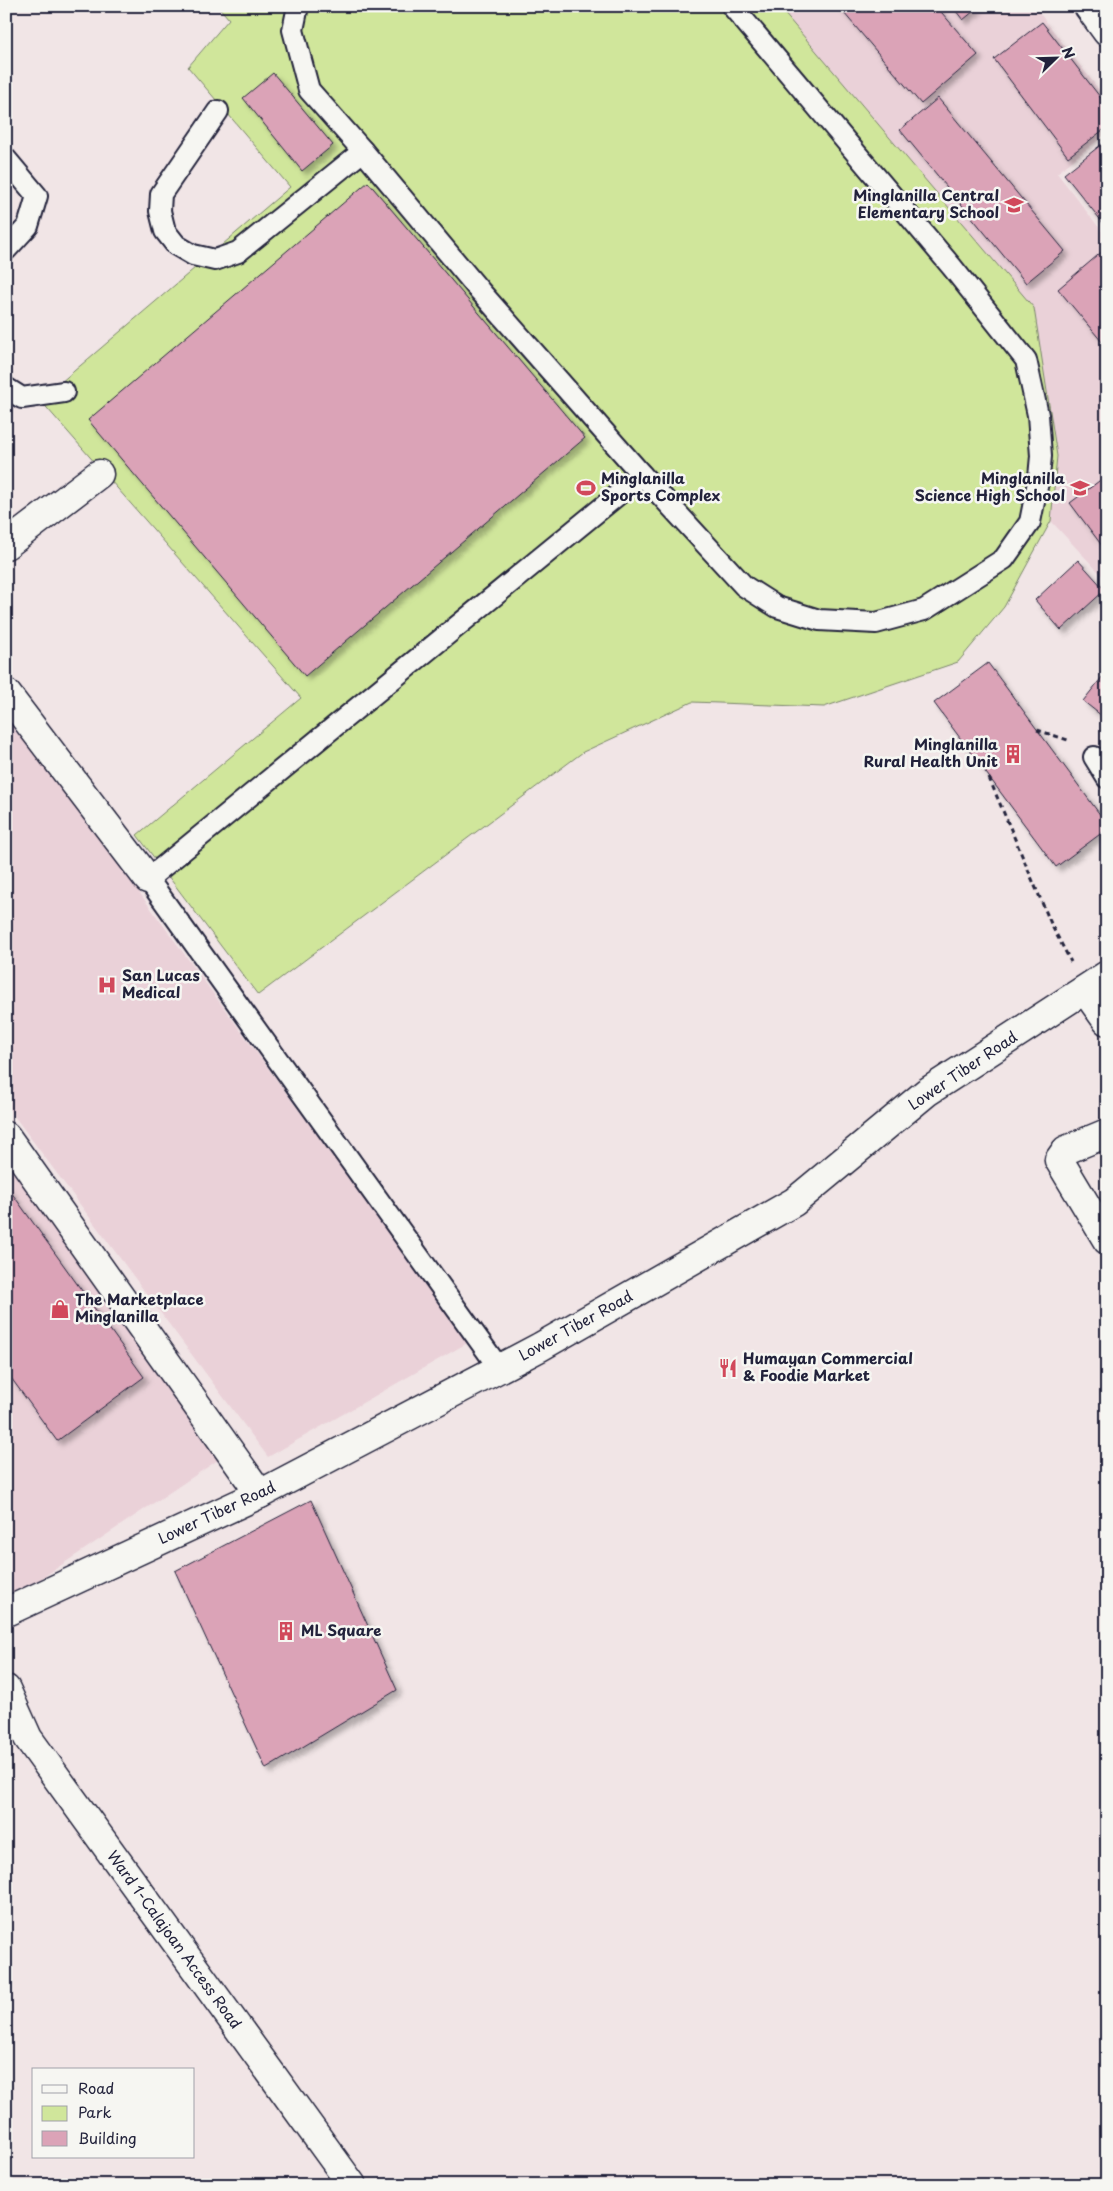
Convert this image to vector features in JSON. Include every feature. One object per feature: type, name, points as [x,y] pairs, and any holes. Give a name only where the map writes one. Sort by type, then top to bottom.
[{"type":"street","points":[[1088,6],[1107,32]]},
{"type":"street","points":[[6,545],[99,474]]},
{"type":"street","points":[[6,693],[148,879]]},
{"type":"street","points":[[1096,982],[1107,1021]]},
{"type":"street","name":"Lower Tiber Road","points":[[6,1612],[260,1494],[549,1342],[794,1202],[927,1092],[1096,982]]},
{"type":"street","points":[[1107,1133],[1066,1150],[1060,1160],[1107,1240]]},
{"type":"street","points":[[6,1136],[260,1494]]},
{"type":"street","name":"Ward 1-Calajoan Access Road","points":[[6,1689],[28,1738],[352,2185]]},
{"type":"lane","points":[[298,6],[293,30],[309,90],[363,151],[480,291],[642,475],[744,586],[777,607],[819,620],[876,622],[924,610],[1004,559],[1030,522],[1041,456],[1038,415],[1026,360],[952,267],[732,6]]},
{"type":"lane","points":[[218,111],[161,194],[160,211],[165,231],[176,245],[193,255],[215,260],[238,252],[363,151]]},
{"type":"lane","points":[[6,159],[37,196],[28,226],[6,250]]},
{"type":"lane","points":[[6,388],[22,398],[64,392]]},
{"type":"lane","points":[[499,1368],[148,879],[642,475]]},
{"type":"lane","points":[[1094,757],[1107,778]]},
{"type":"path","points":[[1037,730],[1076,743],[1094,757]]},
{"type":"path","points":[[989,778],[1052,926],[1096,982]]},
{"type":"shaded area","name":"Minglanilla Central Elementary School","points":[[778,6],[1034,6],[1107,100],[1107,133],[1057,173],[1107,238],[1107,581],[1051,521],[1057,456]]},
{"type":"shaded area","name":"San Lucas Medical","points":[[6,711],[469,1342],[268,1457],[6,1105]]},
{"type":"shaded area","name":"The Marketplace Minglanilla","points":[[6,1161],[221,1458],[6,1602]]},
{"type":"green space","name":"Minglanilla Sports Complex","points":[[218,6],[778,6],[1034,308],[1057,456],[1051,521],[1004,607],[958,662],[824,707],[692,702],[583,752],[258,995],[137,835],[301,698],[40,400],[290,187],[188,67],[229,19]]},
{"type":"building","points":[[838,6],[936,6],[978,55],[921,104]]},
{"type":"building","points":[[952,6],[980,6],[963,20]]},
{"type":"building","points":[[1042,22],[1107,106],[1107,127],[1068,157],[994,59]]},
{"type":"building","points":[[273,73],[333,145],[302,171],[243,98]]},
{"type":"building","points":[[938,98],[1065,251],[1026,283],[900,130]]},
{"type":"building","points":[[1107,140],[1107,228],[1064,174]]},
{"type":"building","points":[[368,182],[585,438],[305,676],[88,420]]},
{"type":"building","points":[[1104,250],[1107,252],[1107,348],[1058,289]]},
{"type":"building","points":[[1107,475],[1107,544],[1103,547],[1070,503]]},
{"type":"building","points":[[1078,560],[1105,590],[1061,630],[1035,600]]},
{"type":"building","name":"Minglanilla Rural Health Unit","points":[[988,663],[1107,824],[1107,829],[1056,867],[934,703]]},
{"type":"building","points":[[1107,671],[1107,720],[1083,701]]},
{"type":"building","points":[[6,1185],[144,1377],[57,1441],[6,1371]]},
{"type":"building","name":"ML Square","points":[[311,1500],[397,1690],[266,1769],[175,1571]]},
{"type":"place","name":"Minglanilla Central Elementary School","points":[[1014,205]]},
{"type":"place","name":"Minglanilla Sports Complex","points":[[586,488]]},
{"type":"place","name":"Minglanilla Science High School","points":[[1080,488]]},
{"type":"place","name":"Minglanilla Rural Health Unit","points":[[1013,754]]},
{"type":"place","name":"San Lucas Medical","points":[[107,985]]},
{"type":"place","name":"The Marketplace Minglanilla","points":[[60,1309]]},
{"type":"place","name":"Humayan Commercial & Foodie Market","points":[[728,1368]]},
{"type":"place","name":"ML Square","points":[[286,1631]]}]
